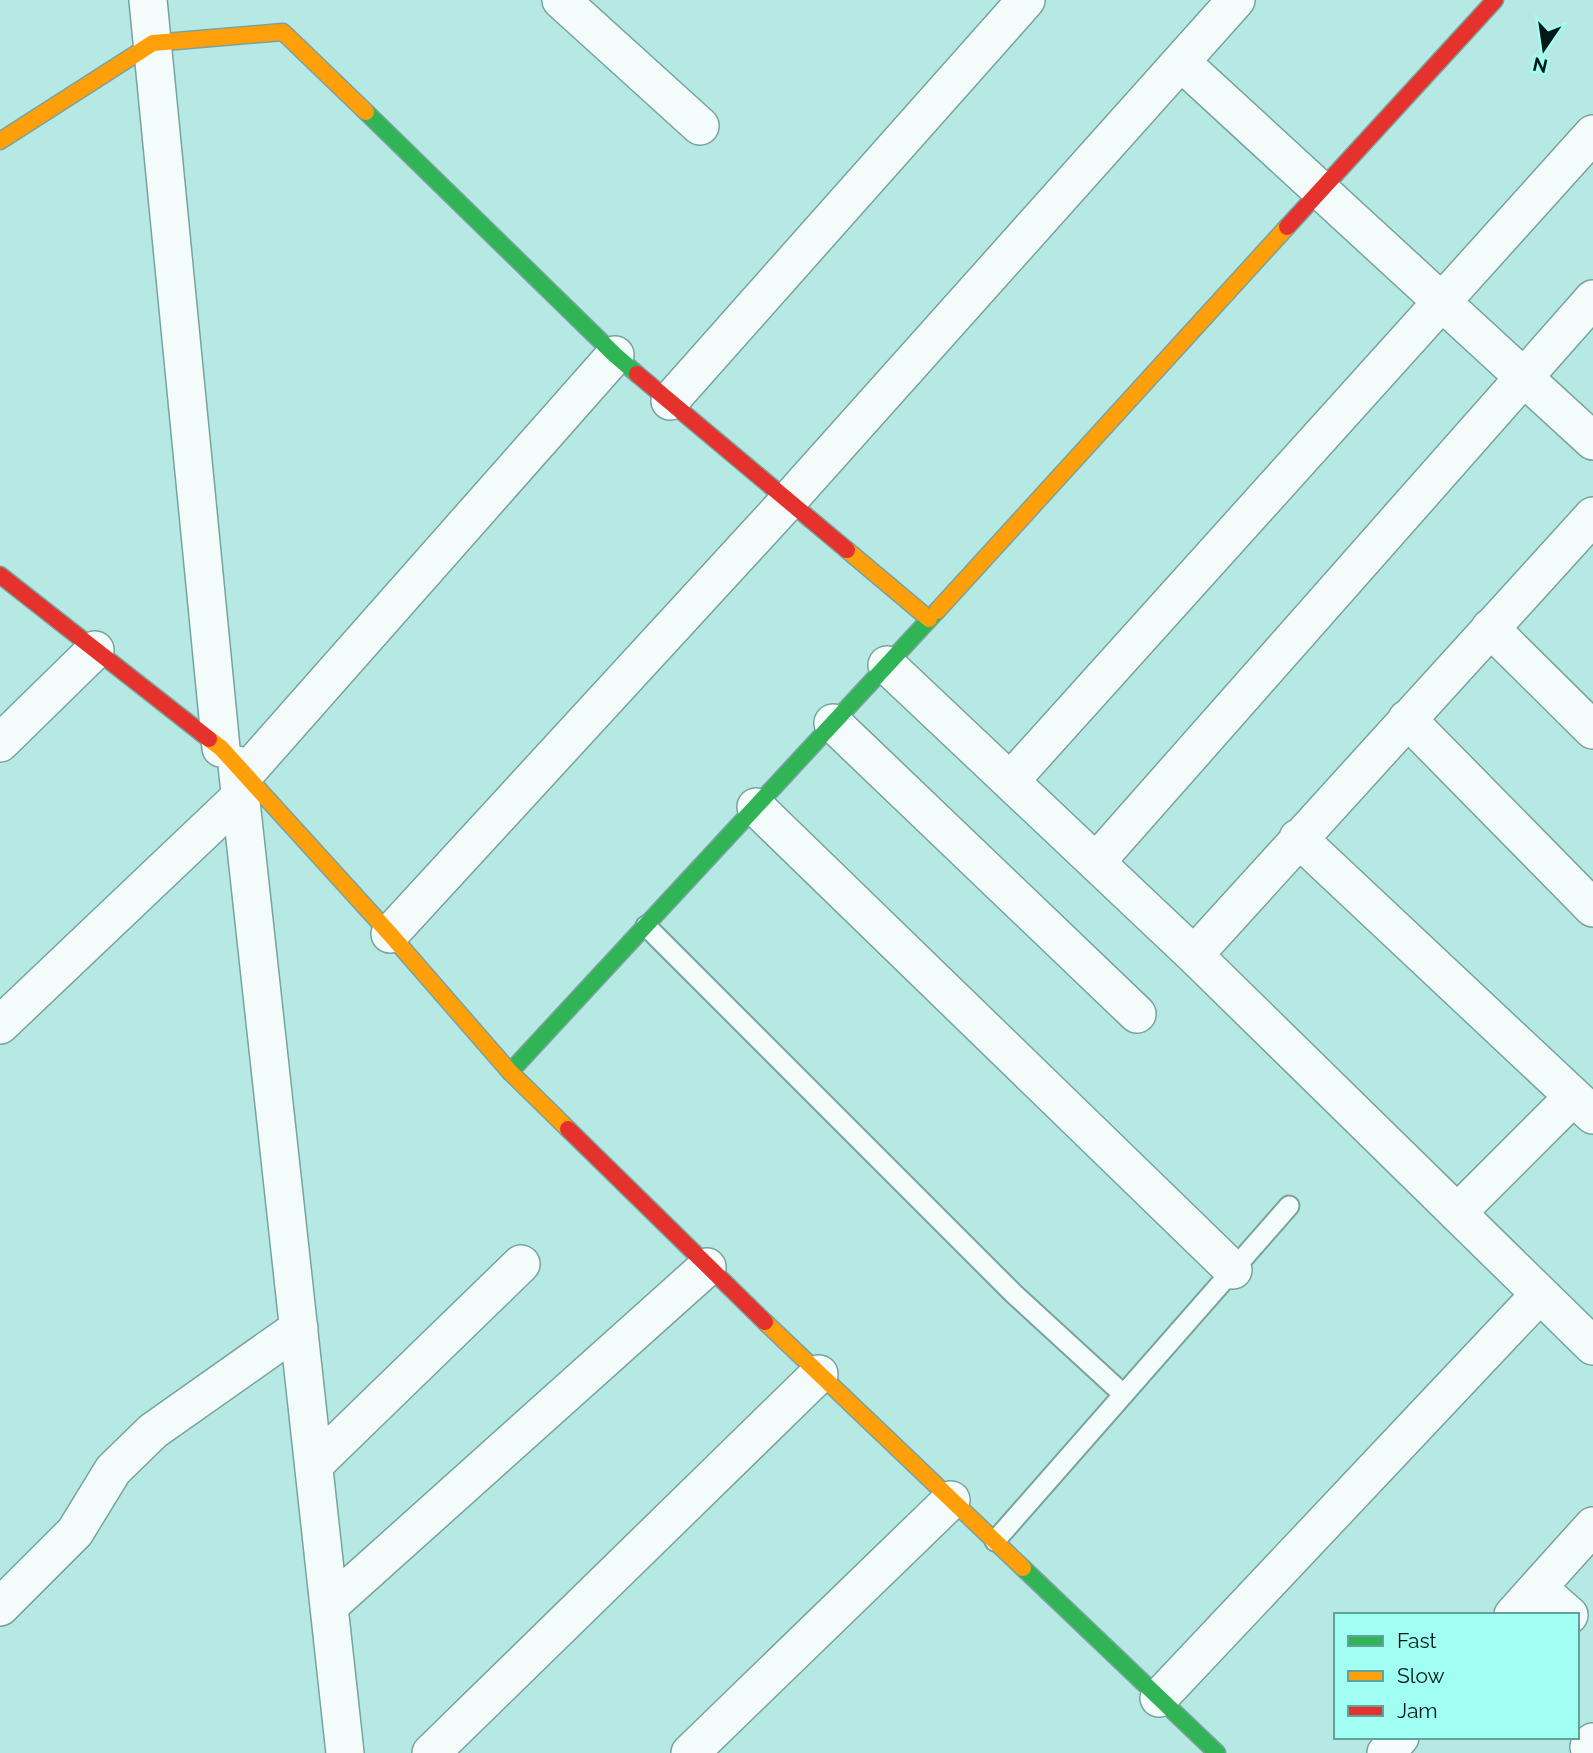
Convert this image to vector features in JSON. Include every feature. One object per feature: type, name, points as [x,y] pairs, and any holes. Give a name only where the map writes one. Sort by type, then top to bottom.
[{"type":"street","points":[[148,0],[345,1753]]},
{"type":"street","points":[[561,0],[700,127]]},
{"type":"street","points":[[670,401],[1026,0]]},
{"type":"street","points":[[390,934],[789,500],[1236,0]]},
{"type":"street","points":[[510,1072],[887,665],[1495,0]]},
{"type":"street","points":[[0,141],[153,43],[283,32],[615,355],[929,619]]},
{"type":"street","points":[[1181,62],[1593,441]]},
{"type":"street","points":[[1010,781],[1593,134]]},
{"type":"street","points":[[1096,862],[1593,299]]},
{"type":"street","points":[[0,1025],[236,771],[615,355]]},
{"type":"street","points":[[1194,955],[1593,516]]},
{"type":"street","points":[[0,575],[95,650],[236,771],[390,934],[510,1072],[707,1267],[1159,1698],[1205,1749]]},
{"type":"street","points":[[1490,628],[1593,730]]},
{"type":"street","points":[[0,743],[95,650]]},
{"type":"street","points":[[887,665],[1194,955],[1593,1346]]},
{"type":"street","points":[[1407,719],[1593,908]]},
{"type":"street","points":[[833,723],[1137,1014]]},
{"type":"street","points":[[756,807],[1233,1270]]},
{"type":"street","points":[[1298,838],[1583,1106],[1457,1213]]},
{"type":"street","points":[[314,1465],[521,1264]]},
{"type":"street","points":[[329,1605],[707,1267]]},
{"type":"street","points":[[1159,1698],[1541,1294]]},
{"type":"street","points":[[0,1608],[75,1532],[113,1470],[153,1431],[299,1328]]},
{"type":"street","points":[[431,1753],[819,1374]]},
{"type":"street","points":[[690,1753],[951,1500]]},
{"type":"street","points":[[1515,1613],[1593,1526]]},
{"type":"street","points":[[1538,1588],[1567,1613]]},
{"type":"street","points":[[1579,1624],[1593,1635]]},
{"type":"street","points":[[1386,1753],[1398,1739]]},
{"type":"street","points":[[1593,1742],[1589,1747],[1593,1752]]},
{"type":"lane","points":[[646,926],[1014,1294],[1123,1394]]},
{"type":"lane","points":[[995,1541],[1289,1206]]},
{"type":"traffic: fast","points":[[366,112],[637,374]]},
{"type":"traffic: fast","points":[[510,1072],[937,611]]},
{"type":"traffic: fast","points":[[1023,1568],[1217,1753]]},
{"type":"traffic: slow","points":[[0,141],[153,43],[283,32],[366,112]]},
{"type":"traffic: slow","points":[[937,611],[1287,227]]},
{"type":"traffic: slow","points":[[847,550],[929,619]]},
{"type":"traffic: slow","points":[[209,739],[221,748],[390,934],[510,1072],[568,1129]]},
{"type":"traffic: slow","points":[[765,1322],[1023,1568]]},
{"type":"traffic: jam","points":[[1287,227],[1495,0]]},
{"type":"traffic: jam","points":[[637,374],[847,550]]},
{"type":"traffic: jam","points":[[0,575],[209,739]]},
{"type":"traffic: jam","points":[[568,1129],[765,1322]]}]
